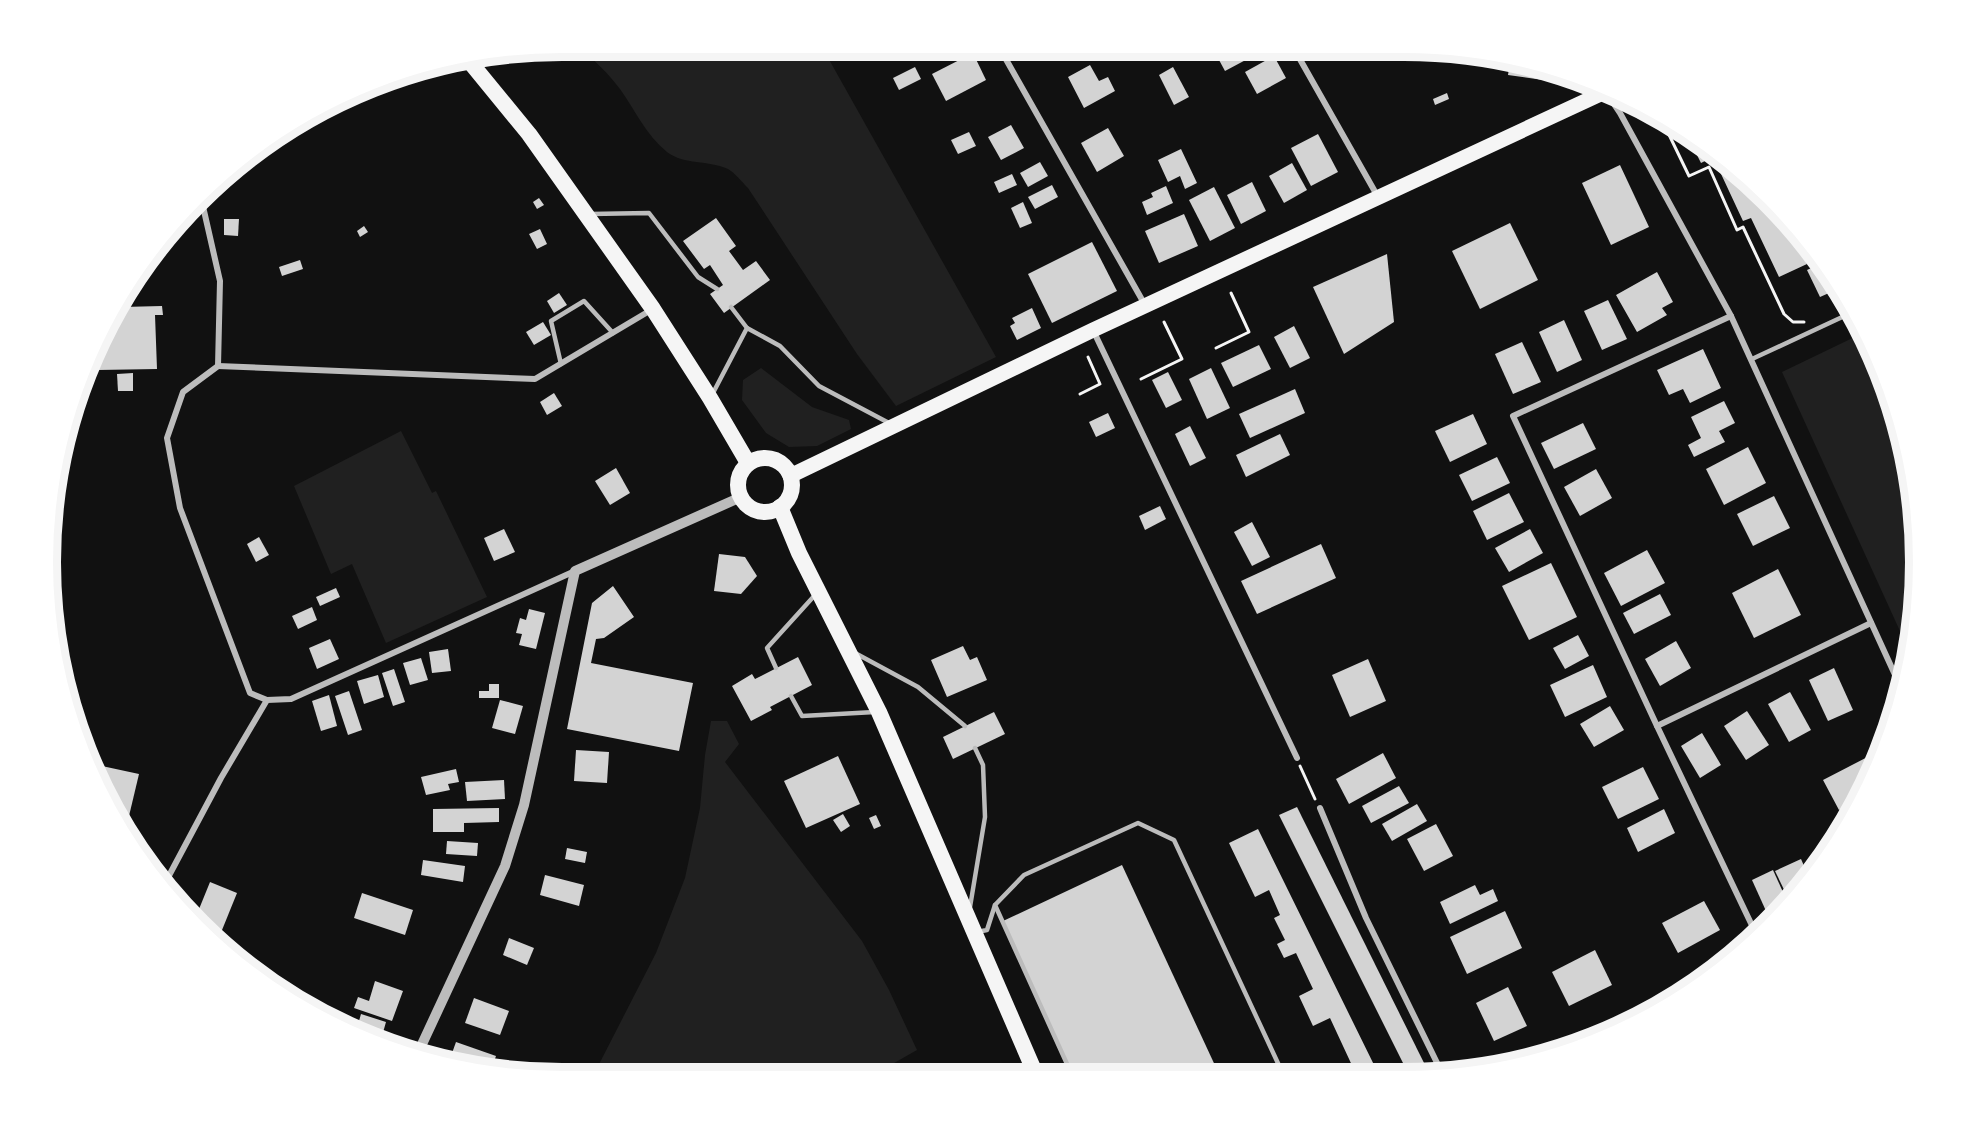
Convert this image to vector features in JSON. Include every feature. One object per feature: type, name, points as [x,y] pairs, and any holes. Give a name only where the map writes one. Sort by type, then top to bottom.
[{"type":"highway","points":[[473,65],[529,134],[653,309],[710,398],[748,464]]},
{"type":"highway","points":[[767,458],[777,461],[785,467],[790,476],[791,488],[788,498],[780,507],[770,511],[759,511],[748,506],[741,497],[738,485],[740,473],[748,464],[757,459],[767,458]]},
{"type":"highway","points":[[780,507],[799,553],[879,712],[1033,1067]]},
{"type":"main road","points":[[790,476],[1093,330],[1597,95]]},
{"type":"street","points":[[1005,57],[1145,306]]},
{"type":"street","points":[[1299,57],[1378,197]]},
{"type":"street","points":[[1613,103],[1731,316],[1896,676]]},
{"type":"street","points":[[203,207],[220,281],[218,366]]},
{"type":"street","points":[[653,309],[535,379],[218,366],[183,392],[167,438],[180,508],[250,693],[267,700],[291,699],[741,497]]},
{"type":"street","points":[[1731,316],[1514,416],[1753,927]]},
{"type":"street","points":[[1093,330],[1297,758]]},
{"type":"street","points":[[421,1047],[505,866],[524,805],[575,571]]},
{"type":"street","points":[[1657,726],[1871,623]]},
{"type":"street","points":[[168,878],[221,778],[267,700]]},
{"type":"street","points":[[1320,808],[1366,918],[1439,1066]]},
{"type":"lane","points":[[586,214],[649,213],[698,277],[717,289]]},
{"type":"lane","points":[[561,364],[551,321],[584,301],[613,333]]},
{"type":"lane","points":[[731,308],[747,328],[780,346],[819,386],[894,426]]},
{"type":"lane","points":[[1752,359],[1844,316]]},
{"type":"lane","points":[[710,398],[747,328]]},
{"type":"lane","points":[[776,668],[767,648],[819,591]]},
{"type":"lane","points":[[849,649],[918,687],[965,726]]},
{"type":"lane","points":[[791,696],[801,716],[879,712]]},
{"type":"lane","points":[[968,916],[985,817],[983,765],[975,748]]},
{"type":"lane","points":[[975,933],[987,930],[995,905],[1024,875],[1138,823],[1174,840],[1279,1067]]},
{"type":"lane","points":[[995,905],[1069,1067]]},
{"type":"path","points":[[1667,131],[1689,176],[1709,168],[1737,230],[1743,227],[1784,314],[1793,322],[1802,323],[1811,319]]},
{"type":"path","points":[[1216,348],[1249,332],[1231,292]]},
{"type":"path","points":[[1141,379],[1182,359],[1164,322]]},
{"type":"path","points":[[1080,394],[1100,384],[1088,357]]},
{"type":"path","points":[[1297,758],[1320,808]]},
{"type":"shaded area","points":[[590,57],[828,57],[996,357],[896,406],[857,354],[748,188],[728,169],[681,159],[667,152],[647,130],[615,83]]},
{"type":"shaded area","points":[[1856,337],[1871,369],[1892,431],[1905,496],[1909,562],[1903,638],[1782,372]]},
{"type":"shaded area","points":[[761,368],[812,407],[849,420],[851,429],[817,446],[789,447],[766,433],[742,400],[743,380]]},
{"type":"shaded area","points":[[401,431],[432,493],[436,491],[487,597],[386,643],[352,564],[331,574],[294,486]]},
{"type":"shaded area","points":[[711,721],[727,721],[739,744],[725,762],[862,941],[889,990],[917,1050],[887,1067],[598,1067],[656,953],[685,878],[700,808]]},
{"type":"building","points":[[965,57],[975,57],[986,80],[946,101],[932,74]]},
{"type":"building","points":[[1217,57],[1251,57],[1225,71]]},
{"type":"building","points":[[1275,57],[1286,78],[1257,94],[1245,72]]},
{"type":"building","points":[[1090,65],[1099,81],[1108,77],[1115,91],[1084,108],[1068,77]]},
{"type":"building","points":[[915,67],[921,79],[899,90],[893,78]]},
{"type":"building","points":[[1173,67],[1189,97],[1174,105],[1159,75]]},
{"type":"building","points":[[1509,68],[1543,77],[1543,80],[1508,75]]},
{"type":"building","points":[[1447,93],[1449,99],[1435,105],[1433,99]]},
{"type":"building","points":[[1011,125],[1024,148],[1001,160],[988,137]]},
{"type":"building","points":[[1108,128],[1124,156],[1097,172],[1081,143]]},
{"type":"building","points":[[969,132],[976,146],[958,154],[951,140]]},
{"type":"building","points":[[1318,134],[1338,172],[1311,186],[1291,148]]},
{"type":"building","points":[[1694,148],[1709,159],[1701,163]]},
{"type":"building","points":[[1181,149],[1197,183],[1185,189],[1180,176],[1168,182],[1158,160]]},
{"type":"building","points":[[1040,162],[1048,176],[1028,187],[1020,173]]},
{"type":"building","points":[[1292,163],[1307,190],[1284,203],[1269,176]]},
{"type":"building","points":[[1620,165],[1649,227],[1611,245],[1582,183]]},
{"type":"building","points":[[1717,166],[1737,182],[1784,229],[1800,249],[1807,264],[1779,277],[1751,218],[1743,221]]},
{"type":"building","points":[[1012,174],[1017,185],[999,193],[994,182]]},
{"type":"building","points":[[1252,182],[1266,211],[1241,224],[1227,195]]},
{"type":"building","points":[[1052,185],[1058,197],[1035,209],[1028,197]]},
{"type":"building","points":[[1166,186],[1173,203],[1147,215],[1142,202],[1153,197],[1151,193]]},
{"type":"building","points":[[1214,187],[1235,228],[1210,241],[1189,200]]},
{"type":"building","points":[[539,198],[544,205],[537,209],[533,202]]},
{"type":"building","points":[[1023,202],[1032,223],[1020,228],[1011,208]]},
{"type":"building","points":[[1184,214],[1198,246],[1159,263],[1145,231]]},
{"type":"building","points":[[716,218],[736,246],[729,251],[743,270],[756,261],[770,280],[724,313],[710,294],[723,285],[710,265],[704,269],[683,241]]},
{"type":"building","points":[[224,219],[239,219],[238,236],[224,235]]},
{"type":"building","points":[[1510,223],[1538,280],[1480,309],[1452,251]]},
{"type":"building","points":[[364,226],[368,232],[360,237],[357,231]]},
{"type":"building","points":[[540,229],[547,244],[537,249],[529,234]]},
{"type":"building","points":[[1092,242],[1117,291],[1052,323],[1028,274]]},
{"type":"building","points":[[1387,254],[1394,322],[1344,354],[1313,287]]},
{"type":"building","points":[[300,260],[303,269],[282,276],[279,267]]},
{"type":"building","points":[[1814,267],[1831,292],[1820,297],[1807,270]]},
{"type":"building","points":[[1657,272],[1673,302],[1662,308],[1667,315],[1637,332],[1616,295]]},
{"type":"building","points":[[559,293],[567,305],[554,313],[547,301]]},
{"type":"building","points":[[1608,300],[1627,339],[1602,350],[1584,311]]},
{"type":"building","points":[[162,306],[163,315],[155,315],[157,369],[98,370],[98,363],[127,307]]},
{"type":"building","points":[[1032,308],[1041,328],[1017,340],[1010,326],[1015,323],[1012,318]]},
{"type":"building","points":[[1564,320],[1582,360],[1557,372],[1539,332]]},
{"type":"building","points":[[543,322],[551,335],[534,345],[526,332]]},
{"type":"building","points":[[1294,326],[1310,358],[1290,368],[1274,337]]},
{"type":"building","points":[[1522,342],[1541,382],[1513,394],[1495,354]]},
{"type":"building","points":[[1259,345],[1271,369],[1233,387],[1221,363]]},
{"type":"building","points":[[1703,349],[1721,388],[1690,403],[1683,389],[1669,395],[1657,370]]},
{"type":"building","points":[[1211,368],[1230,408],[1207,419],[1189,379]]},
{"type":"building","points":[[1168,372],[1182,400],[1166,408],[1152,380]]},
{"type":"building","points":[[133,373],[133,391],[118,391],[117,374]]},
{"type":"building","points":[[1295,389],[1305,413],[1250,438],[1239,414]]},
{"type":"building","points":[[554,393],[562,406],[547,415],[540,402]]},
{"type":"building","points":[[1724,401],[1735,423],[1719,431],[1725,442],[1694,457],[1688,445],[1701,438],[1691,417]]},
{"type":"building","points":[[1108,413],[1115,428],[1096,437],[1089,422]]},
{"type":"building","points":[[1473,414],[1487,444],[1450,462],[1435,431]]},
{"type":"building","points":[[1583,423],[1596,449],[1554,469],[1541,443]]},
{"type":"building","points":[[1190,426],[1206,458],[1190,466],[1175,434]]},
{"type":"building","points":[[1280,434],[1290,455],[1246,477],[1236,455]]},
{"type":"building","points":[[1748,447],[1766,483],[1724,505],[1706,469]]},
{"type":"building","points":[[1497,457],[1510,483],[1472,501],[1459,475]]},
{"type":"building","points":[[616,468],[630,493],[610,505],[595,481]]},
{"type":"building","points":[[1596,469],[1612,498],[1580,516],[1564,487]]},
{"type":"building","points":[[1509,493],[1524,522],[1487,540],[1473,511]]},
{"type":"building","points":[[1774,496],[1790,528],[1753,546],[1737,514]]},
{"type":"building","points":[[1160,506],[1166,519],[1145,530],[1139,516]]},
{"type":"building","points":[[1252,522],[1270,557],[1252,566],[1234,532]]},
{"type":"building","points":[[504,529],[515,552],[494,561],[484,538]]},
{"type":"building","points":[[1530,529],[1543,553],[1509,572],[1495,548]]},
{"type":"building","points":[[259,537],[269,555],[256,562],[247,544]]},
{"type":"building","points":[[1321,544],[1336,578],[1257,614],[1241,581]]},
{"type":"building","points":[[1647,550],[1665,583],[1621,606],[1604,573]]},
{"type":"building","points":[[719,554],[745,557],[757,576],[741,594],[714,591]]},
{"type":"building","points":[[1551,563],[1577,617],[1529,640],[1502,586]]},
{"type":"building","points":[[1778,569],[1801,615],[1754,638],[1732,593]]},
{"type":"building","points":[[613,586],[634,617],[604,638],[596,639],[591,663],[693,683],[679,751],[567,729],[592,603]]},
{"type":"building","points":[[336,588],[340,597],[320,606],[316,597]]},
{"type":"building","points":[[1660,594],[1671,615],[1634,634],[1623,613]]},
{"type":"building","points":[[312,607],[317,620],[298,629],[292,616]]},
{"type":"building","points":[[529,609],[545,613],[536,649],[519,645],[522,634],[516,633],[520,618],[526,620]]},
{"type":"building","points":[[1578,635],[1589,656],[1565,669],[1553,648]]},
{"type":"building","points":[[330,639],[339,659],[317,669],[309,648]]},
{"type":"building","points":[[1676,641],[1691,668],[1660,686],[1645,659]]},
{"type":"building","points":[[963,646],[970,660],[977,657],[987,680],[947,697],[931,660]]},
{"type":"building","points":[[448,649],[451,671],[432,673],[429,652]]},
{"type":"building","points":[[798,657],[812,685],[770,707],[772,710],[751,721],[732,686],[752,674],[755,679]]},
{"type":"building","points":[[421,658],[428,680],[410,685],[403,663]]},
{"type":"building","points":[[1368,659],[1386,701],[1350,717],[1332,675]]},
{"type":"building","points":[[1593,665],[1607,697],[1565,717],[1550,685]]},
{"type":"building","points":[[1834,668],[1853,710],[1828,721],[1809,680]]},
{"type":"building","points":[[394,669],[405,702],[393,706],[382,673]]},
{"type":"building","points":[[378,675],[384,697],[364,704],[357,681]]},
{"type":"building","points":[[489,684],[499,684],[499,698],[479,698],[479,691],[489,691]]},
{"type":"building","points":[[349,691],[362,730],[348,735],[335,696]]},
{"type":"building","points":[[1790,692],[1811,730],[1789,742],[1768,704]]},
{"type":"building","points":[[329,695],[337,726],[321,731],[312,701]]},
{"type":"building","points":[[500,700],[523,706],[515,734],[492,728]]},
{"type":"building","points":[[1610,706],[1624,730],[1594,747],[1580,724]]},
{"type":"building","points":[[1747,711],[1769,745],[1746,760],[1724,726]]},
{"type":"building","points":[[994,712],[1005,734],[953,759],[943,737]]},
{"type":"building","points":[[1702,733],[1721,765],[1700,778],[1681,746]]},
{"type":"building","points":[[576,750],[609,752],[607,783],[574,781]]},
{"type":"building","points":[[1383,753],[1396,778],[1349,804],[1336,779]]},
{"type":"building","points":[[1871,755],[1845,807],[1839,810],[1823,780]]},
{"type":"building","points":[[838,756],[860,804],[806,828],[784,781]]},
{"type":"building","points":[[100,766],[139,774],[129,816],[125,814]]},
{"type":"building","points":[[1643,767],[1659,799],[1618,819],[1602,787]]},
{"type":"building","points":[[456,769],[459,782],[448,784],[450,790],[426,795],[421,777]]},
{"type":"building","points":[[504,780],[505,799],[467,801],[465,782]]},
{"type":"building","points":[[1399,786],[1409,803],[1371,823],[1362,806]]},
{"type":"building","points":[[1417,804],[1427,821],[1392,841],[1382,824]]},
{"type":"building","points":[[1297,807],[1426,1066],[1405,1067],[1279,815]]},
{"type":"building","points":[[499,808],[499,822],[464,823],[464,832],[433,832],[433,809]]},
{"type":"building","points":[[1664,809],[1675,833],[1638,852],[1627,828]]},
{"type":"building","points":[[843,814],[850,826],[841,832],[833,820]]},
{"type":"building","points":[[876,815],[881,826],[874,829],[869,818]]},
{"type":"building","points":[[1436,824],[1453,856],[1424,871],[1407,839]]},
{"type":"building","points":[[1258,829],[1375,1067],[1353,1067],[1330,1018],[1313,1026],[1299,996],[1313,989],[1296,953],[1284,958],[1277,944],[1285,940],[1274,918],[1280,915],[1269,890],[1255,897],[1229,843]]},
{"type":"building","points":[[447,841],[478,843],[477,856],[446,854]]},
{"type":"building","points":[[567,848],[587,852],[585,863],[565,859]]},
{"type":"building","points":[[1801,859],[1805,869],[1786,893],[1775,871]]},
{"type":"building","points":[[423,860],[465,866],[463,882],[421,875]]},
{"type":"building","points":[[1122,865],[1216,1067],[1068,1067],[1003,921]]},
{"type":"building","points":[[1773,870],[1784,895],[1766,911],[1752,880]]},
{"type":"building","points":[[545,875],[584,885],[579,906],[540,895]]},
{"type":"building","points":[[210,882],[237,893],[220,934],[198,912]]},
{"type":"building","points":[[1475,885],[1480,895],[1493,889],[1498,901],[1450,924],[1440,902]]},
{"type":"building","points":[[362,893],[413,910],[405,935],[354,918]]},
{"type":"building","points":[[1704,901],[1720,930],[1678,953],[1662,923]]},
{"type":"building","points":[[1505,911],[1522,948],[1467,974],[1450,937]]},
{"type":"building","points":[[509,938],[534,948],[527,965],[503,955]]},
{"type":"building","points":[[1595,950],[1612,985],[1569,1006],[1552,972]]},
{"type":"building","points":[[375,981],[403,991],[392,1021],[354,1008],[358,997],[369,1001]]},
{"type":"building","points":[[1508,987],[1527,1026],[1494,1041],[1476,1003]]},
{"type":"building","points":[[474,998],[509,1011],[500,1035],[465,1023]]},
{"type":"building","points":[[361,1014],[386,1022],[383,1034],[358,1024]]},
{"type":"building","points":[[456,1042],[496,1056],[494,1063],[452,1054]]}]
